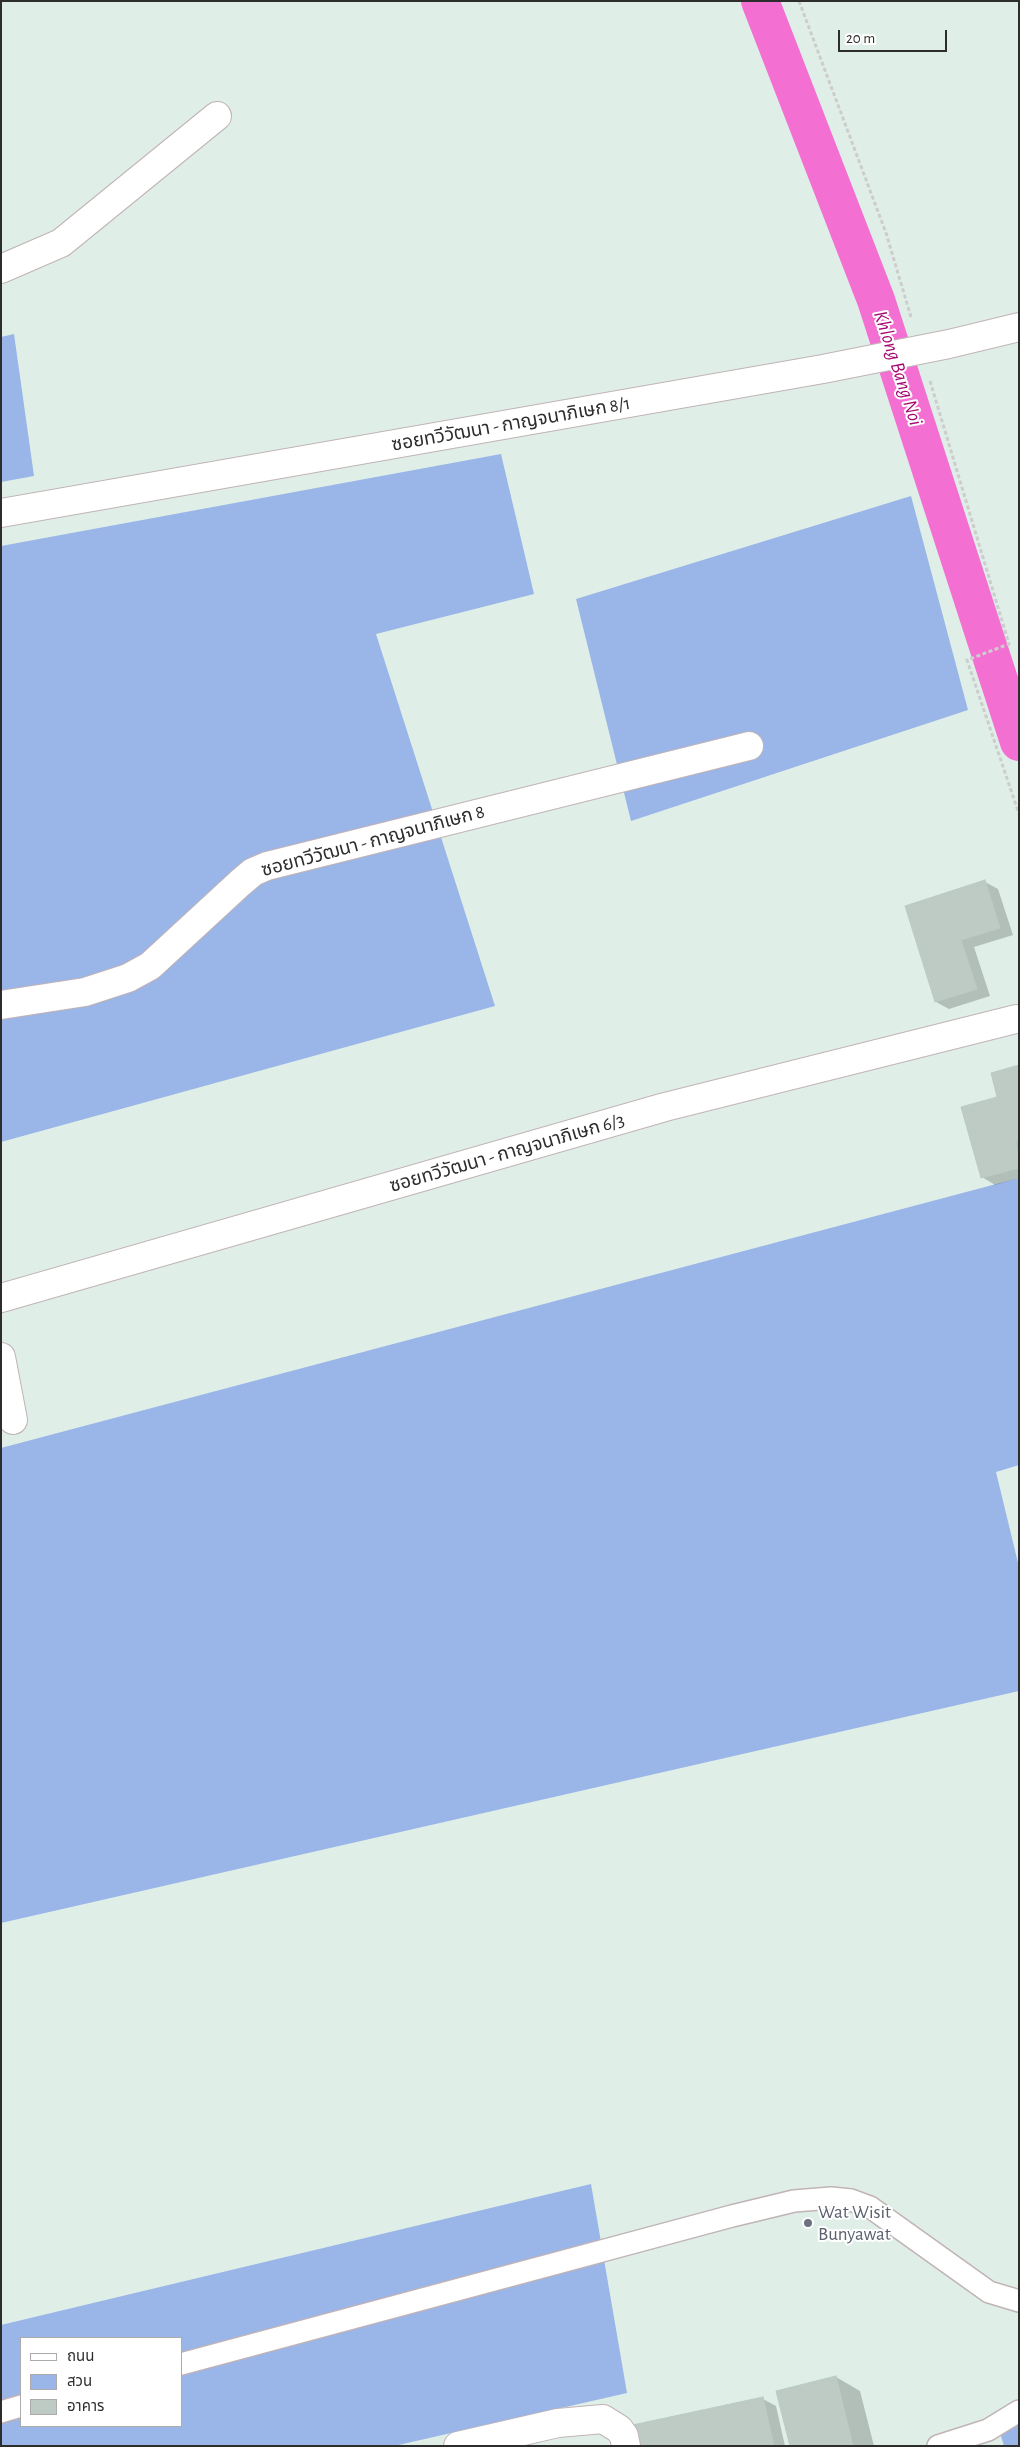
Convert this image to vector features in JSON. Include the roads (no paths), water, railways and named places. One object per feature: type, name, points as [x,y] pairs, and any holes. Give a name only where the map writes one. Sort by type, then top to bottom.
[{"type":"street","points":[[1,269],[61,243],[217,116]]},
{"type":"street","name":"ซอยทวีวัฒนา - กาญจนาภิเษก 8/1","points":[[1,513],[823,369],[949,344],[1019,327]]},
{"type":"street","name":"ซอยทวีวัฒนา - กาญจนาภิเษก 8","points":[[1,1004],[85,992],[128,978],[150,966],[240,883],[253,872],[267,866],[749,746]]},
{"type":"street","name":"ซอยทวีวัฒนา - กาญจนาภิเษก 6/3","points":[[1,1298],[665,1107],[1016,1019]]},
{"type":"street","points":[[1,1357],[13,1420]]},
{"type":"street","points":[[458,2446],[558,2423],[603,2419],[619,2429],[624,2436],[626,2446]]},
{"type":"lane","points":[[182,2364],[794,2201],[831,2198],[851,2200],[870,2207],[989,2292],[1017,2306]]},
{"type":"lane","points":[[1,2412],[20,2406]]},
{"type":"lane","points":[[938,2446],[988,2430],[1019,2411]]},
{"type":"waterway","name":"Khlong Bang Noi","points":[[760,1],[876,300],[1019,742]]},
{"type":"place","name":"Wat Wisit Bunyawat","points":[[808,2223]]}]
